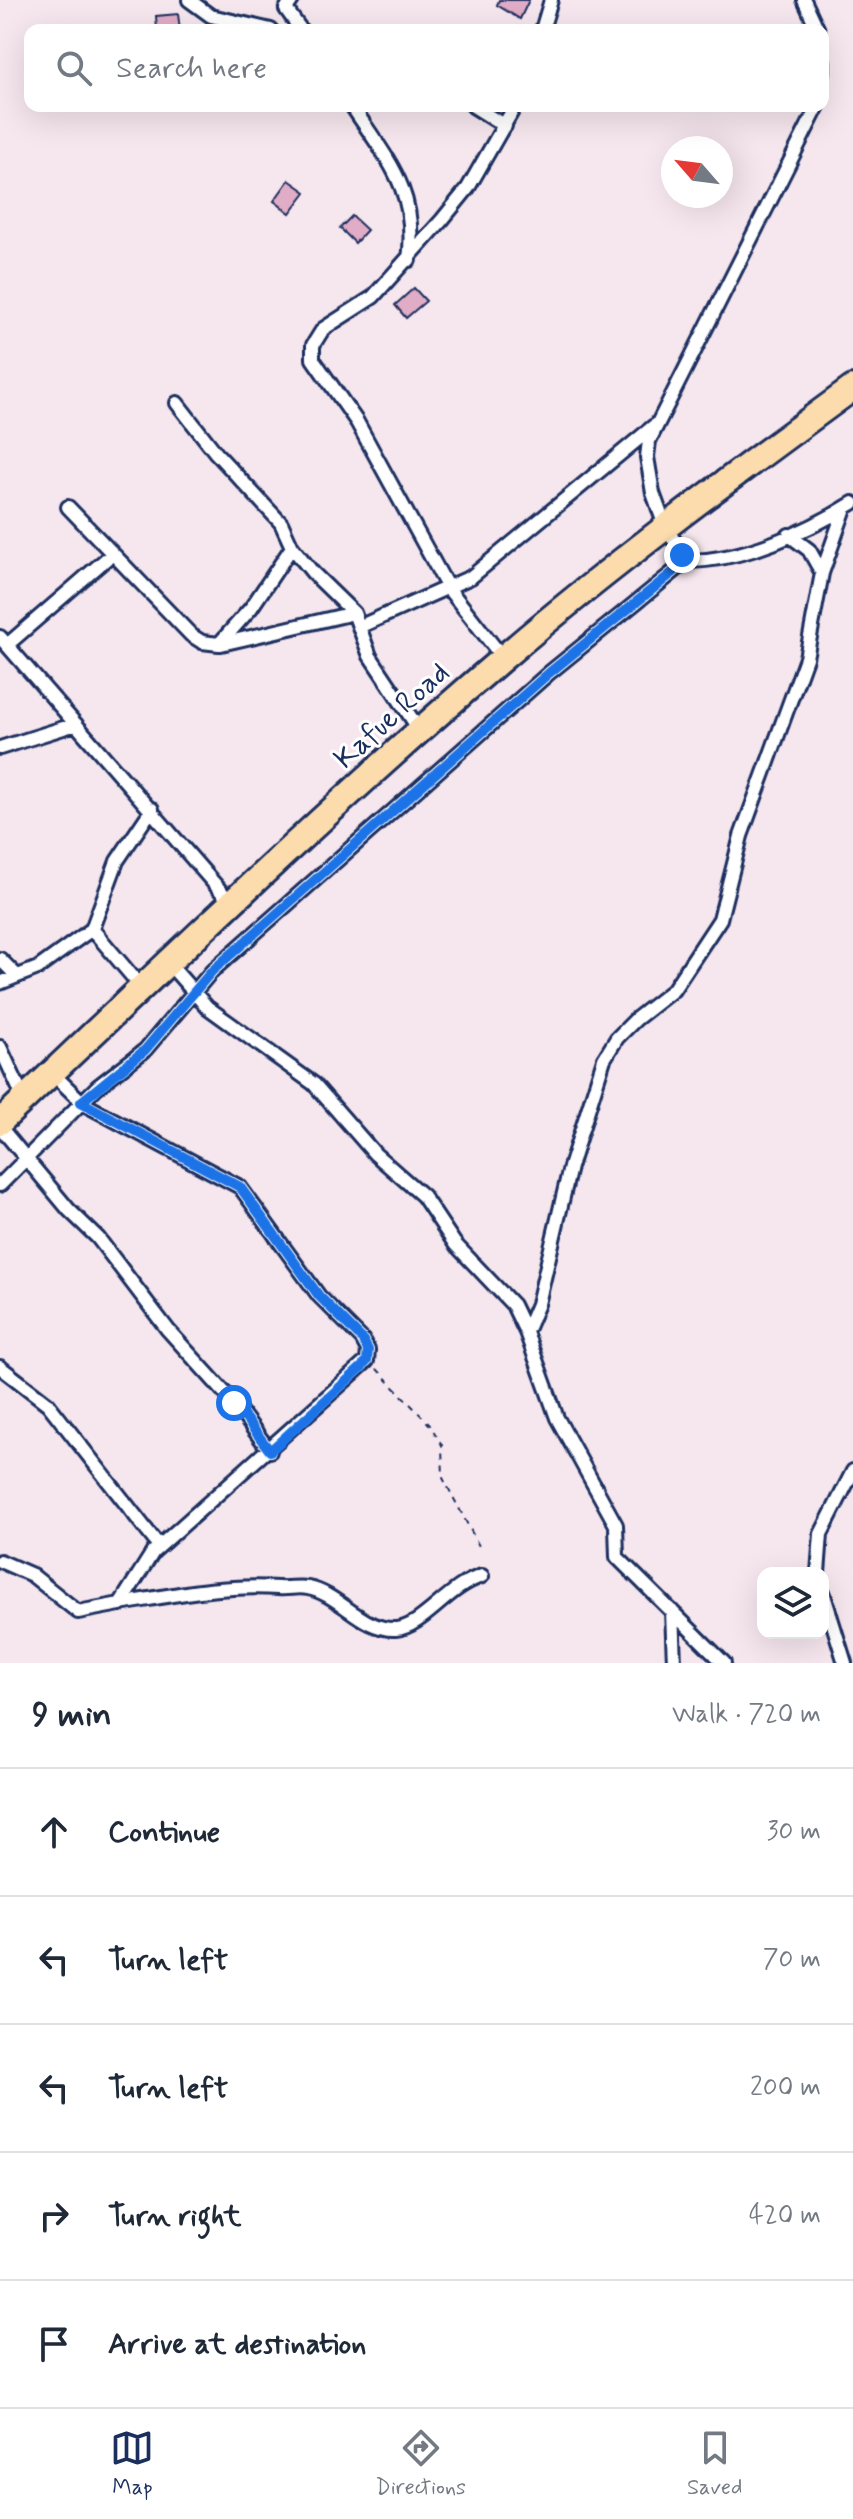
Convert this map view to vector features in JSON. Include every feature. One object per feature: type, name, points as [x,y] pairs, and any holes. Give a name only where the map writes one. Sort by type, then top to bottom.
[{"type":"highway","name":"Kafue Road","points":[[0,1125],[232,904],[503,658],[665,526],[853,388]]},
{"type":"street","points":[[189,0],[211,16],[245,24]]},
{"type":"street","points":[[292,0],[286,9],[297,24]]},
{"type":"street","points":[[544,24],[551,0]]},
{"type":"street","points":[[804,0],[815,24]]},
{"type":"street","points":[[356,112],[397,175],[407,199],[413,229],[409,260]]},
{"type":"street","points":[[483,112],[505,126]]},
{"type":"street","points":[[503,658],[448,588],[357,422],[313,359],[313,345],[323,329],[373,297],[409,260],[468,188],[512,112]]},
{"type":"street","points":[[687,561],[665,526],[648,465],[654,426],[713,319],[815,112]]},
{"type":"street","points":[[177,403],[216,453],[281,523],[292,547],[354,613],[370,656],[420,731]]},
{"type":"street","points":[[361,626],[471,577],[532,530],[654,426]]},
{"type":"street","points":[[0,1185],[81,1102],[145,1050],[212,971],[549,673],[687,561],[739,551],[789,535],[849,505]]},
{"type":"street","points":[[526,1332],[538,1304],[570,1167],[604,1059],[617,1038],[636,1019],[673,990],[720,919],[741,836],[806,658],[822,573],[849,505]]},
{"type":"street","points":[[68,507],[191,635],[202,642],[219,644],[354,613]]},
{"type":"street","points":[[789,535],[809,550],[822,573]]},
{"type":"street","points":[[219,644],[243,618],[292,547]]},
{"type":"street","points":[[112,554],[4,641],[232,904]]},
{"type":"street","points":[[0,748],[76,724]]},
{"type":"street","points":[[0,983],[38,968],[92,929],[117,861],[152,809]]},
{"type":"street","points":[[92,929],[143,989]]},
{"type":"street","points":[[0,959],[16,975]]},
{"type":"street","points":[[170,965],[225,1021],[314,1084],[375,1154],[423,1196],[455,1244],[513,1305],[557,1418],[616,1525],[617,1557],[724,1663]]},
{"type":"street","points":[[0,1047],[24,1099]]},
{"type":"street","points":[[52,1073],[81,1102],[240,1187],[319,1296],[362,1339],[368,1350],[367,1361],[270,1451],[159,1546],[148,1558],[120,1604]]},
{"type":"street","points":[[0,1125],[69,1210],[98,1238],[168,1330],[234,1403],[270,1451]]},
{"type":"street","points":[[0,1367],[48,1404],[159,1546]]},
{"type":"street","points":[[818,1567],[821,1534],[853,1471]]},
{"type":"street","points":[[0,1561],[32,1575],[78,1612],[233,1585],[305,1587],[331,1598],[381,1628],[398,1629],[421,1619],[458,1586],[482,1576]]},
{"type":"street","points":[[672,1611],[674,1663]]},
{"type":"street","points":[[829,1611],[845,1663]]},
{"type":"path","points":[[367,1361],[430,1425],[442,1445],[443,1478],[479,1546]]},
{"type":"building","points":[[499,0],[529,0],[520,19],[497,5]]},
{"type":"building","points":[[178,14],[179,24],[157,24],[156,16]]},
{"type":"building","points":[[289,180],[306,192],[290,213],[274,201]]},
{"type":"building","points":[[352,216],[367,230],[355,243],[340,228]]},
{"type":"building","points":[[414,288],[426,301],[406,318],[395,305]]},
{"type":"route","points":[[234,1403],[270,1451],[362,1367],[367,1361],[368,1350],[362,1339],[319,1296],[240,1187],[227,1177],[81,1102],[145,1050],[212,971],[549,673],[687,561],[682,555]]}]
